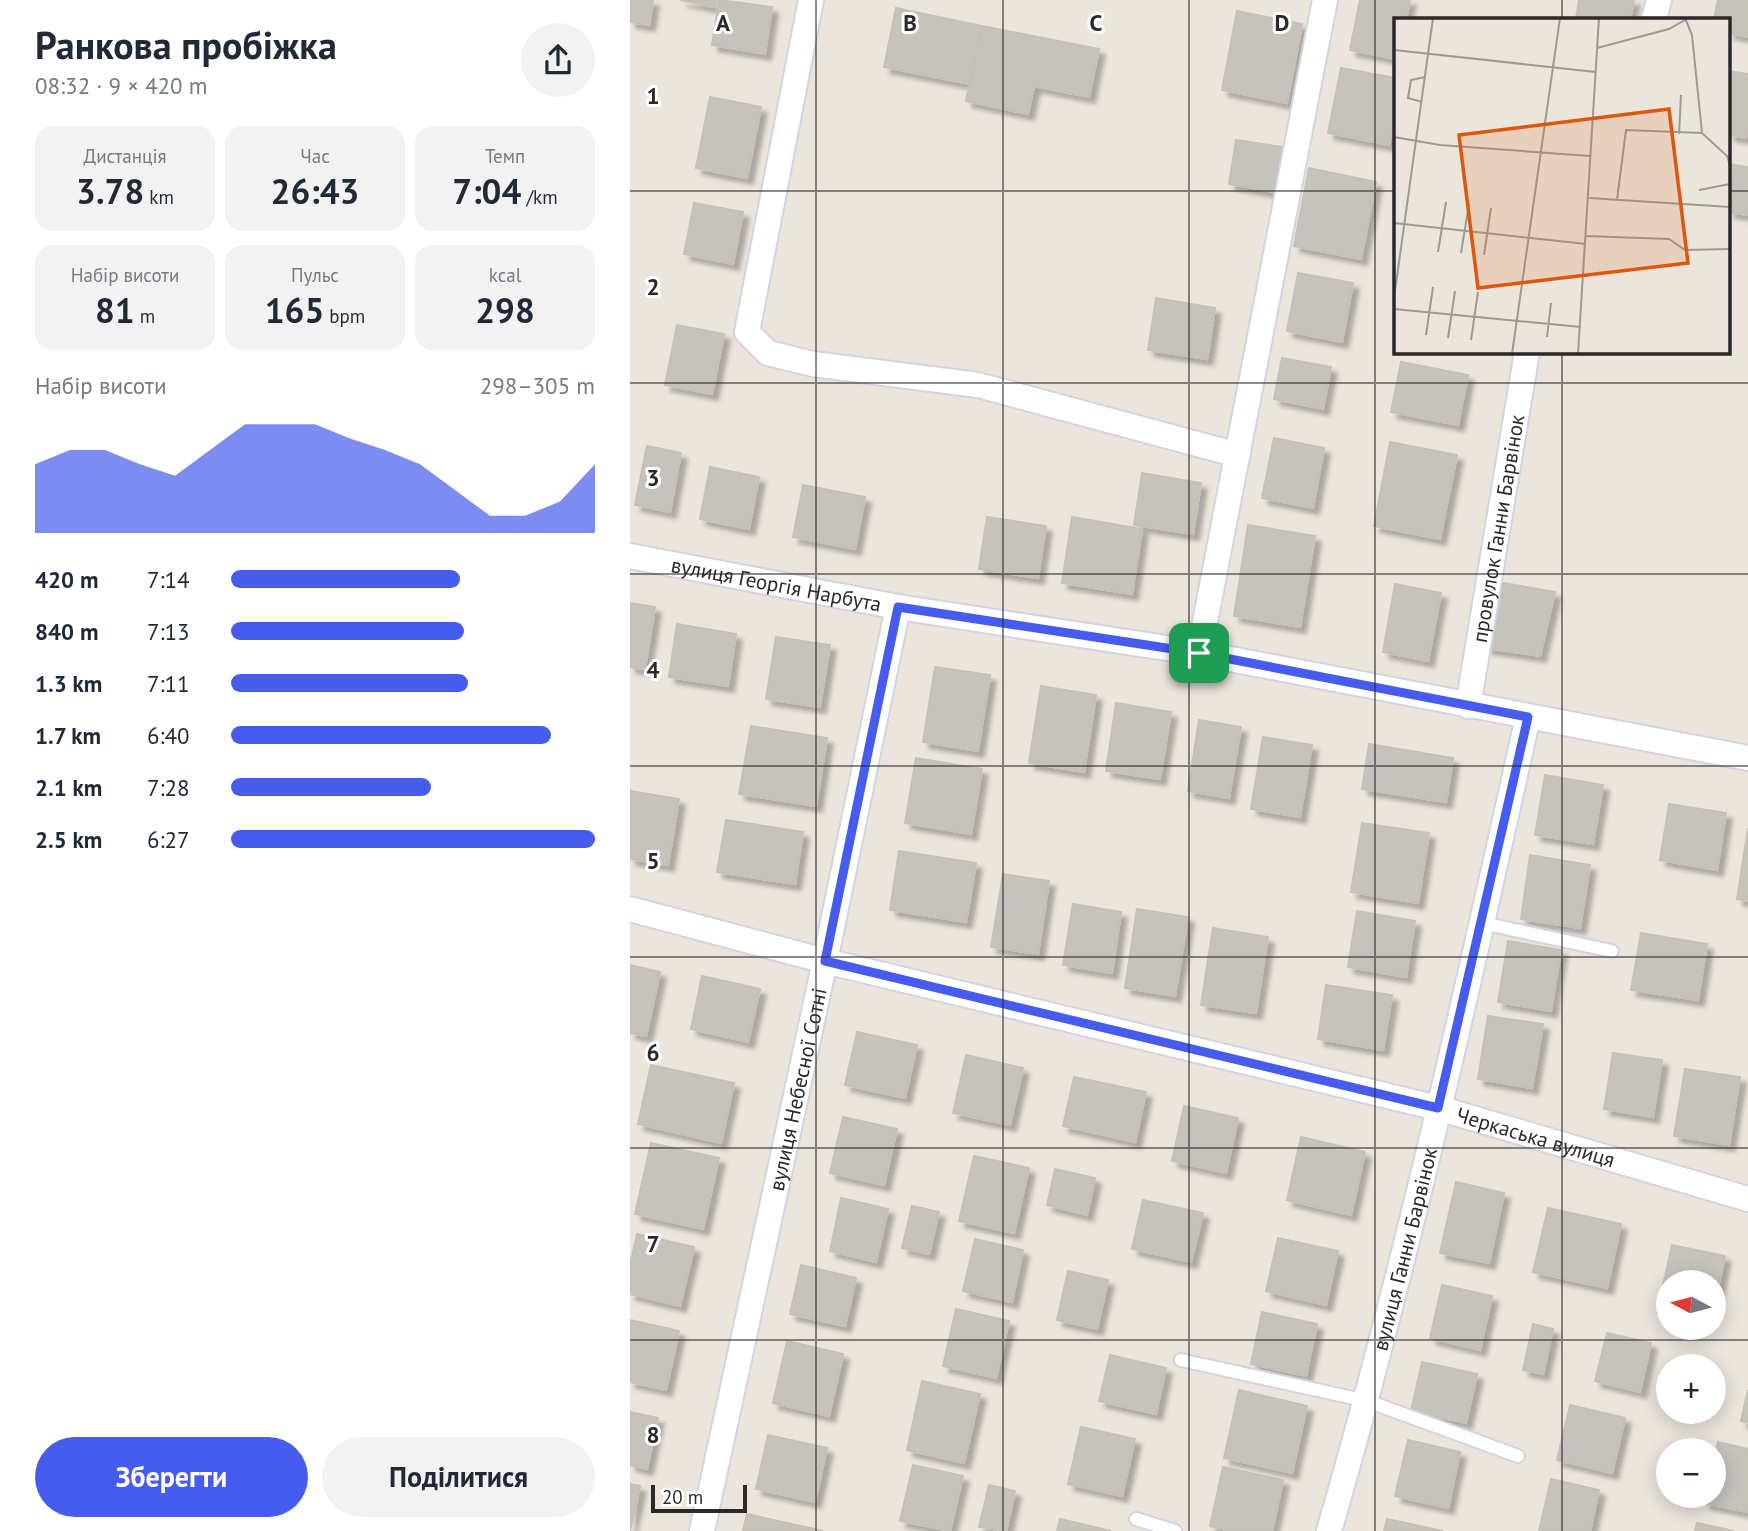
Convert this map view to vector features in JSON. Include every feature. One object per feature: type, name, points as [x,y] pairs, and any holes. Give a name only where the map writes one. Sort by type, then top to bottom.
[{"type":"street","points":[[811,0],[747,332],[768,353],[813,364],[978,385],[1238,455]]},
{"type":"street","points":[[1199,653],[1325,0]]},
{"type":"street","points":[[1654,18],[1659,0]]},
{"type":"street","name":"провулок Ганни Барвінок","points":[[1468,706],[1527,354]]},
{"type":"street","name":"вулиця Георгія Нарбута","points":[[630,556],[898,607],[1199,653],[1748,758]]},
{"type":"street","name":"вулиця Небесної Сотні","points":[[702,1531],[898,607]]},
{"type":"street","name":"вулиця Ганни Барвінок","points":[[1329,1531],[1367,1401],[1482,923],[1528,717]]},
{"type":"street","name":"Черкаська вулиця","points":[[630,909],[825,961],[1438,1108],[1748,1199]]},
{"type":"lane","points":[[1482,923],[1612,951]]},
{"type":"lane","points":[[1181,1360],[1367,1401],[1518,1456]]},
{"type":"lane","points":[[1136,1519],[1175,1531]]},
{"type":"building","points":[[630,0],[653,0],[649,25],[630,22]]},
{"type":"building","points":[[680,0],[717,0],[715,7]]},
{"type":"building","points":[[719,0],[772,7],[765,54],[712,45]]},
{"type":"building","points":[[1360,0],[1410,0],[1406,18],[1394,18],[1394,59],[1350,50]]},
{"type":"building","points":[[1579,0],[1634,0],[1630,18],[1576,18]]},
{"type":"building","points":[[1718,0],[1748,0],[1748,37],[1730,33],[1730,18],[1714,18]]},
{"type":"building","points":[[896,8],[982,26],[970,84],[884,67]]},
{"type":"building","points":[[1237,11],[1302,24],[1287,103],[1222,90]]},
{"type":"building","points":[[982,26],[1099,49],[1089,97],[1034,86],[1028,114],[966,101]]},
{"type":"building","points":[[1341,68],[1394,78],[1394,117],[1389,145],[1328,133]]},
{"type":"building","points":[[1730,71],[1748,74],[1746,138],[1730,135]]},
{"type":"building","points":[[710,97],[761,107],[747,178],[696,168]]},
{"type":"building","points":[[1236,140],[1282,147],[1275,192],[1229,184]]},
{"type":"building","points":[[1730,164],[1748,167],[1748,215],[1730,212]]},
{"type":"building","points":[[1309,168],[1376,182],[1361,259],[1294,246]]},
{"type":"building","points":[[694,203],[743,212],[733,264],[684,254]]},
{"type":"building","points":[[1298,273],[1353,283],[1342,342],[1287,331]]},
{"type":"building","points":[[1156,298],[1215,308],[1207,359],[1148,350]]},
{"type":"building","points":[[677,325],[724,334],[712,394],[665,385]]},
{"type":"building","points":[[1282,358],[1331,367],[1323,409],[1274,399]]},
{"type":"building","points":[[1401,362],[1468,375],[1458,425],[1391,412]]},
{"type":"building","points":[[1274,438],[1324,448],[1313,508],[1262,498]]},
{"type":"building","points":[[1390,442],[1457,455],[1440,539],[1374,526]]},
{"type":"building","points":[[647,446],[681,453],[670,512],[635,505]]},
{"type":"building","points":[[710,467],[759,477],[749,529],[700,519]]},
{"type":"building","points":[[1142,473],[1201,483],[1193,534],[1134,525]]},
{"type":"building","points":[[803,485],[865,497],[855,549],[793,537]]},
{"type":"building","points":[[987,517],[1046,526],[1038,578],[979,569]]},
{"type":"building","points":[[1072,517],[1142,529],[1132,594],[1062,583]]},
{"type":"building","points":[[1248,525],[1315,536],[1300,627],[1234,616]]},
{"type":"building","points":[[1498,582],[1555,592],[1540,656],[1486,648]]},
{"type":"building","points":[[1395,584],[1441,593],[1428,661],[1383,652]]},
{"type":"building","points":[[630,603],[655,607],[645,669],[630,667]]},
{"type":"building","points":[[677,624],[736,634],[728,686],[669,677]]},
{"type":"building","points":[[776,637],[830,645],[820,707],[766,699]]},
{"type":"building","points":[[935,667],[990,675],[978,751],[923,742]]},
{"type":"building","points":[[1041,686],[1096,695],[1084,772],[1029,763]]},
{"type":"building","points":[[1116,703],[1171,712],[1160,779],[1106,771]]},
{"type":"building","points":[[1199,720],[1241,727],[1229,798],[1188,791]]},
{"type":"building","points":[[751,726],[827,738],[816,806],[739,794]]},
{"type":"building","points":[[1263,737],[1312,745],[1300,817],[1251,809]]},
{"type":"building","points":[[1369,744],[1453,758],[1446,802],[1362,789]]},
{"type":"building","points":[[916,758],[982,769],[971,834],[905,823]]},
{"type":"building","points":[[1545,775],[1603,785],[1593,844],[1535,835]]},
{"type":"building","points":[[630,791],[679,799],[668,865],[630,859]]},
{"type":"building","points":[[1669,804],[1726,813],[1717,870],[1660,860]]},
{"type":"building","points":[[726,820],[803,832],[795,884],[717,872]]},
{"type":"building","points":[[1362,823],[1429,833],[1418,903],[1351,892]]},
{"type":"building","points":[[1748,828],[1748,901],[1737,899]]},
{"type":"building","points":[[899,851],[976,863],[966,922],[890,910]]},
{"type":"building","points":[[1530,855],[1590,865],[1580,928],[1521,919]]},
{"type":"building","points":[[1003,874],[1049,881],[1038,954],[991,947]]},
{"type":"building","points":[[1073,904],[1121,912],[1112,973],[1063,965]]},
{"type":"building","points":[[1137,909],[1188,917],[1175,996],[1125,988]]},
{"type":"building","points":[[1357,911],[1415,921],[1406,977],[1348,967]]},
{"type":"building","points":[[1213,928],[1268,937],[1256,1013],[1201,1005]]},
{"type":"building","points":[[1641,933],[1707,944],[1698,1000],[1631,990]]},
{"type":"building","points":[[1508,941],[1561,950],[1551,1011],[1498,1002]]},
{"type":"building","points":[[630,965],[660,972],[646,1036],[630,1033]]},
{"type":"building","points":[[702,976],[760,989],[748,1042],[691,1029]]},
{"type":"building","points":[[1326,985],[1392,995],[1383,1050],[1318,1039]]},
{"type":"building","points":[[1488,1016],[1543,1024],[1532,1088],[1478,1079]]},
{"type":"building","points":[[857,1032],[917,1045],[905,1098],[845,1085]]},
{"type":"building","points":[[1613,1053],[1662,1060],[1653,1117],[1604,1109]]},
{"type":"building","points":[[966,1055],[1023,1068],[1010,1125],[953,1113]]},
{"type":"building","points":[[651,1065],[734,1083],[721,1143],[638,1124]]},
{"type":"building","points":[[1685,1069],[1740,1077],[1729,1145],[1674,1136]]},
{"type":"building","points":[[1074,1077],[1146,1092],[1135,1142],[1063,1126]]},
{"type":"building","points":[[1184,1106],[1238,1118],[1226,1173],[1172,1161]]},
{"type":"building","points":[[843,1117],[897,1129],[884,1185],[830,1173]]},
{"type":"building","points":[[1301,1137],[1365,1152],[1351,1215],[1287,1200]]},
{"type":"building","points":[[651,1143],[719,1158],[703,1229],[635,1214]]},
{"type":"building","points":[[974,1156],[1029,1168],[1014,1233],[959,1221]]},
{"type":"building","points":[[1055,1169],[1095,1178],[1087,1215],[1047,1205]]},
{"type":"building","points":[[1456,1182],[1504,1193],[1489,1263],[1440,1253]]},
{"type":"building","points":[[841,1198],[888,1209],[876,1262],[830,1251]]},
{"type":"building","points":[[1143,1200],[1203,1213],[1191,1262],[1132,1249]]},
{"type":"building","points":[[912,1206],[939,1212],[929,1254],[902,1248]]},
{"type":"building","points":[[1548,1208],[1621,1224],[1607,1288],[1533,1272]]},
{"type":"building","points":[[637,1234],[694,1247],[680,1306],[630,1294],[630,1265]]},
{"type":"building","points":[[1278,1238],[1338,1251],[1326,1305],[1266,1291]]},
{"type":"building","points":[[975,1239],[1023,1250],[1012,1302],[963,1291]]},
{"type":"building","points":[[1672,1245],[1725,1256],[1722,1270],[1666,1270]]},
{"type":"building","points":[[801,1265],[856,1278],[845,1326],[790,1314]]},
{"type":"building","points":[[1068,1271],[1108,1280],[1097,1329],[1057,1320]]},
{"type":"building","points":[[1442,1285],[1492,1296],[1480,1350],[1430,1338]]},
{"type":"building","points":[[956,1309],[1009,1321],[996,1378],[943,1366]]},
{"type":"building","points":[[1262,1312],[1317,1324],[1306,1376],[1251,1364]]},
{"type":"building","points":[[630,1320],[679,1331],[666,1390],[630,1382]]},
{"type":"building","points":[[1533,1324],[1553,1329],[1543,1374],[1523,1370]]},
{"type":"building","points":[[1607,1333],[1651,1343],[1640,1392],[1595,1381]]},
{"type":"building","points":[[787,1341],[843,1354],[829,1416],[773,1403]]},
{"type":"building","points":[[1110,1355],[1166,1368],[1156,1414],[1099,1401]]},
{"type":"building","points":[[1422,1362],[1477,1374],[1466,1423],[1411,1411]]},
{"type":"building","points":[[922,1381],[980,1394],[964,1463],[907,1450]]},
{"type":"building","points":[[1239,1390],[1307,1406],[1292,1473],[1224,1458]]},
{"type":"building","points":[[1748,1390],[1748,1423],[1741,1421]]},
{"type":"building","points":[[1570,1405],[1625,1418],[1612,1473],[1557,1460]]},
{"type":"building","points":[[630,1412],[658,1418],[647,1469],[630,1465]]},
{"type":"building","points":[[1081,1427],[1135,1439],[1122,1496],[1068,1484]]},
{"type":"building","points":[[768,1435],[827,1448],[815,1502],[756,1489]]},
{"type":"building","points":[[1408,1440],[1460,1452],[1448,1508],[1395,1496]]},
{"type":"building","points":[[1726,1444],[1748,1449],[1747,1512],[1726,1508]]},
{"type":"building","points":[[913,1465],[963,1476],[950,1531],[900,1521]]},
{"type":"building","points":[[1223,1467],[1283,1480],[1272,1531],[1231,1531],[1210,1526]]},
{"type":"building","points":[[1551,1479],[1599,1490],[1590,1531],[1539,1531]]},
{"type":"building","points":[[630,1484],[640,1486],[630,1531]]},
{"type":"building","points":[[989,1485],[1015,1491],[1006,1531],[979,1527]]},
{"type":"building","points":[[747,1514],[823,1531],[743,1531]]},
{"type":"building","points":[[1060,1519],[1111,1531],[1057,1531]]},
{"type":"building","points":[[1387,1519],[1443,1531],[1384,1531]]},
{"type":"building","points":[[1697,1523],[1734,1531],[1695,1531]]},
{"type":"route","points":[[898,607],[1199,653],[1528,717],[1438,1108],[825,961],[898,607]]}]
